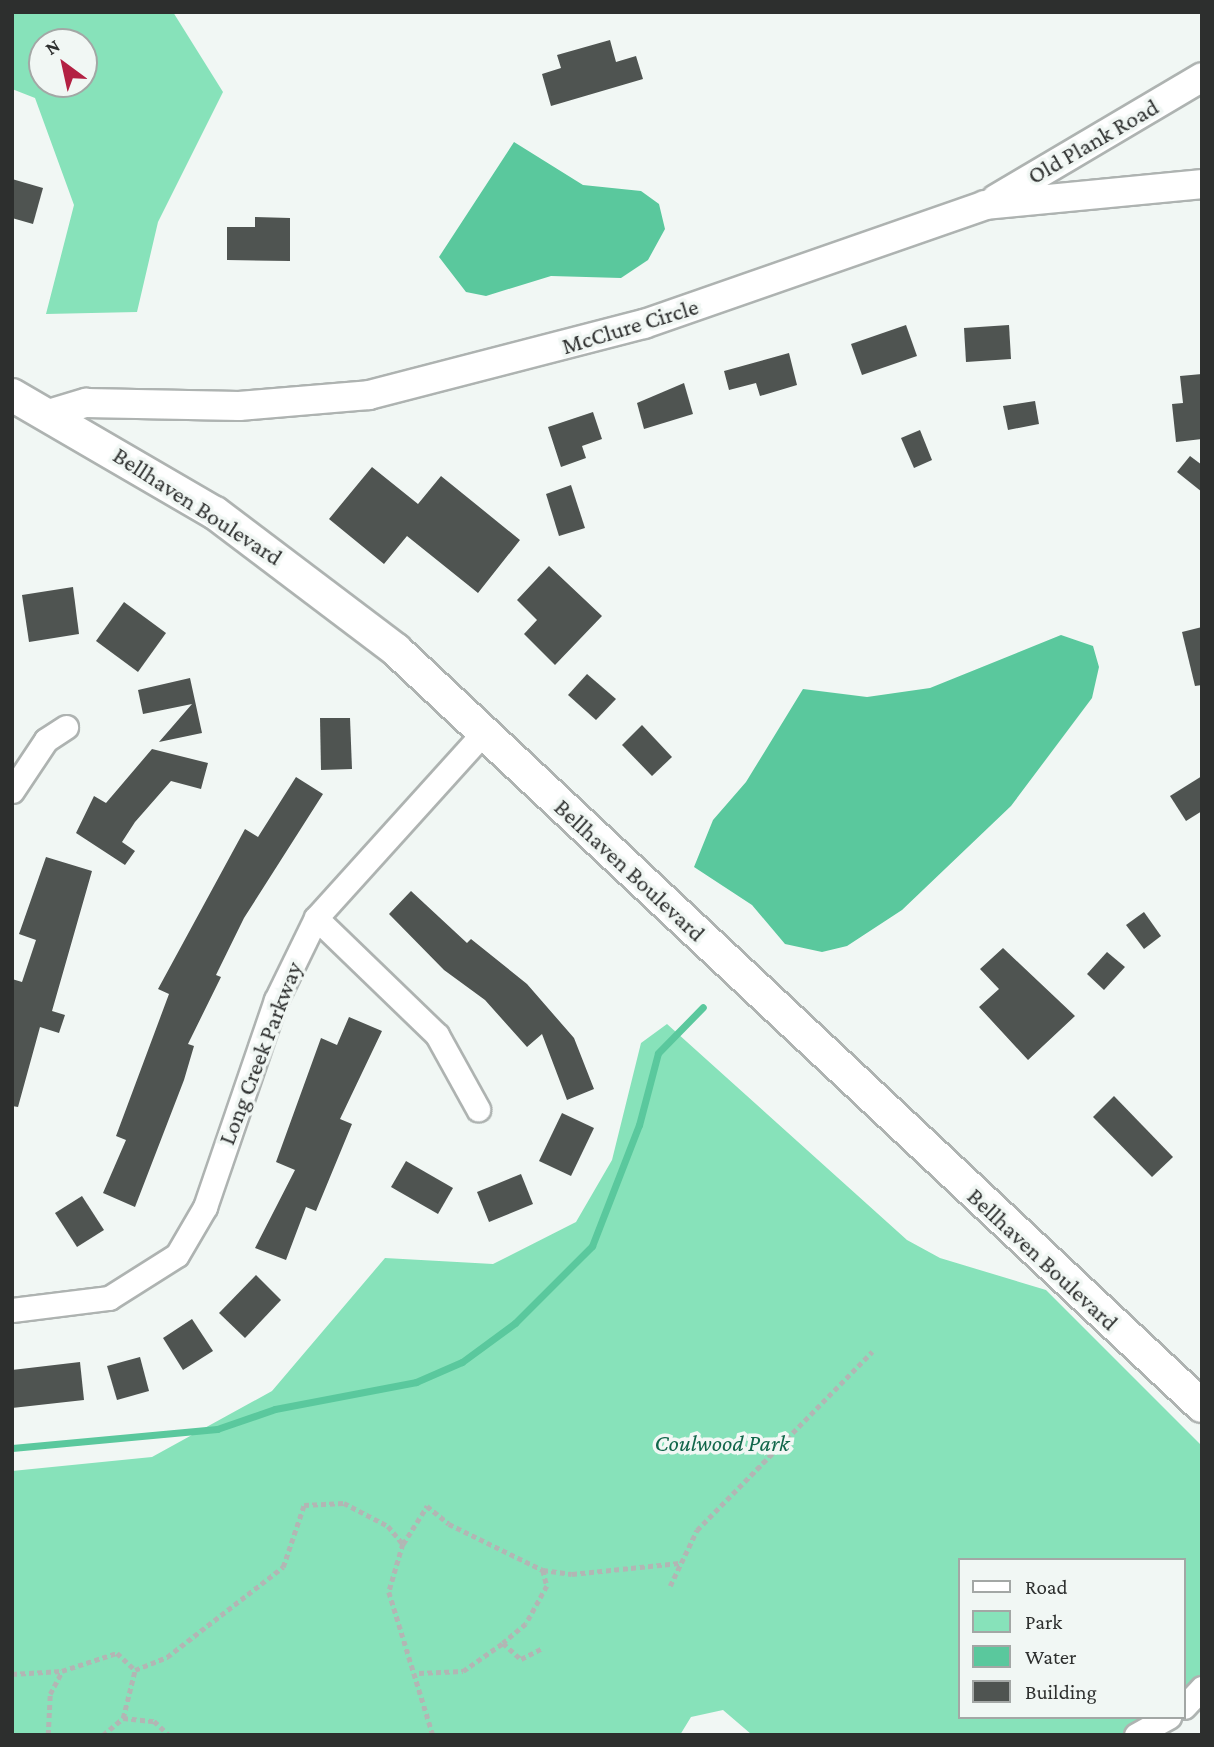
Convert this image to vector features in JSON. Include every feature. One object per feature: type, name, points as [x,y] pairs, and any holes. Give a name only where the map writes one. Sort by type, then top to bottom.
[{"type":"main road","name":"Bellhaven Boulevard","points":[[12,395],[50,414],[260,544],[365,623],[1202,1406]]},
{"type":"street","name":"Old Plank Road","points":[[985,205],[1202,77]]},
{"type":"street","name":"McClure Circle","points":[[50,414],[86,403],[312,401],[447,379],[644,324],[985,205],[1202,184]]},
{"type":"street","points":[[12,791],[46,740],[66,727]]},
{"type":"street","name":"Long Creek Parkway","points":[[12,1310],[109,1298],[177,1255],[205,1207],[276,1000],[316,918],[484,732]]},
{"type":"street","points":[[316,918],[437,1034],[478,1109]]},
{"type":"street","points":[[1186,1705],[1202,1688]]},
{"type":"street","points":[[1136,1735],[1165,1719]]},
{"type":"path","points":[[670,1586],[697,1531],[872,1352]]},
{"type":"path","points":[[135,1670],[167,1657],[283,1567],[304,1505],[344,1503],[388,1526],[403,1544]]},
{"type":"path","points":[[433,1735],[419,1673],[389,1592],[403,1544],[427,1506],[449,1524],[543,1570],[572,1574],[679,1563]]},
{"type":"path","points":[[419,1673],[463,1671],[526,1624],[547,1586],[543,1570]]},
{"type":"path","points":[[503,1643],[522,1659],[543,1648]]},
{"type":"path","points":[[12,1674],[62,1671],[117,1653],[135,1670]]},
{"type":"path","points":[[103,1735],[122,1718],[135,1670]]},
{"type":"path","points":[[48,1735],[50,1694],[62,1671]]},
{"type":"path","points":[[122,1718],[154,1721],[169,1735]]},
{"type":"green space","points":[[12,12],[173,12],[223,92],[158,222],[137,312],[46,314],[74,205],[35,98],[98,98],[98,28],[28,28],[28,95],[12,89]]},
{"type":"green space","name":"Coulwood Park","points":[[667,1024],[907,1240],[940,1258],[1046,1290],[1202,1446],[1202,1688],[1186,1705],[1186,1558],[958,1558],[958,1719],[1165,1719],[1136,1735],[751,1734],[723,1710],[691,1717],[680,1735],[12,1735],[12,1471],[152,1457],[272,1391],[385,1258],[493,1264],[576,1222],[612,1160],[641,1043]]},
{"type":"water","points":[[514,142],[583,185],[641,191],[659,204],[665,229],[648,260],[621,278],[551,276],[486,296],[466,292],[439,257]]},
{"type":"water","points":[[1061,635],[1093,646],[1099,667],[1092,698],[1011,806],[902,910],[847,946],[822,952],[785,944],[752,905],[694,867],[713,820],[746,782],[803,689],[867,697],[930,688]]},
{"type":"building","points":[[610,40],[616,62],[636,56],[643,79],[551,106],[542,74],[561,68],[557,55]]},
{"type":"building","points":[[12,179],[43,188],[33,224],[12,218]]},
{"type":"building","points":[[255,217],[290,218],[290,261],[227,260],[227,227],[255,227]]},
{"type":"building","points":[[906,325],[917,356],[862,375],[851,344]]},
{"type":"building","points":[[1009,325],[1011,359],[966,362],[964,328]]},
{"type":"building","points":[[789,353],[797,385],[760,396],[756,383],[729,390],[724,371]]},
{"type":"building","points":[[1202,374],[1202,439],[1176,442],[1172,404],[1183,403],[1180,376]]},
{"type":"building","points":[[684,383],[693,414],[644,429],[637,403]]},
{"type":"building","points":[[1035,401],[1039,424],[1008,430],[1003,406]]},
{"type":"building","points":[[593,412],[602,439],[582,446],[586,458],[561,467],[548,427]]},
{"type":"building","points":[[920,430],[932,460],[914,468],[901,438]]},
{"type":"building","points":[[1190,456],[1202,465],[1202,492],[1177,472]]},
{"type":"building","points":[[372,467],[418,504],[441,476],[520,540],[478,593],[407,536],[384,564],[329,519]]},
{"type":"building","points":[[571,485],[585,528],[559,536],[546,494]]},
{"type":"building","points":[[549,566],[602,616],[555,665],[524,634],[537,620],[517,600]]},
{"type":"building","points":[[73,587],[79,634],[29,642],[22,595]]},
{"type":"building","points":[[124,602],[166,633],[138,672],[96,641]]},
{"type":"building","points":[[1202,627],[1202,685],[1195,686],[1182,632]]},
{"type":"building","points":[[587,674],[616,699],[596,720],[568,695]]},
{"type":"building","points":[[190,678],[202,733],[159,742],[192,704],[143,714],[138,690]]},
{"type":"building","points":[[320,718],[350,718],[352,769],[321,770]]},
{"type":"building","points":[[642,725],[672,757],[652,776],[622,745]]},
{"type":"building","points":[[152,749],[208,763],[201,789],[171,781],[135,822],[122,842],[135,851],[125,865],[76,833],[94,796],[106,803]]},
{"type":"building","points":[[1202,776],[1202,811],[1186,821],[1170,796]]},
{"type":"building","points":[[296,777],[323,794],[244,918],[216,975],[221,977],[188,1044],[194,1046],[184,1080],[135,1207],[103,1193],[126,1140],[116,1136],[169,994],[158,989],[245,829],[258,837]]},
{"type":"building","points":[[46,857],[92,871],[52,1011],[65,1015],[59,1033],[40,1027],[18,1107],[12,1106],[12,979],[22,982],[36,940],[19,934]]},
{"type":"building","points":[[411,891],[467,943],[471,939],[527,984],[574,1038],[594,1089],[567,1100],[542,1034],[527,1047],[485,1000],[444,970],[389,914]]},
{"type":"building","points":[[1144,912],[1161,936],[1144,949],[1126,925]]},
{"type":"building","points":[[1003,948],[1075,1016],[1028,1060],[979,1007],[999,989],[980,969]]},
{"type":"building","points":[[1107,952],[1125,967],[1104,990],[1087,974]]},
{"type":"building","points":[[349,1017],[382,1031],[340,1119],[352,1124],[316,1211],[306,1207],[286,1260],[255,1248],[295,1170],[276,1162],[321,1038],[337,1045]]},
{"type":"building","points":[[1114,1096],[1173,1157],[1152,1177],[1093,1117]]},
{"type":"building","points":[[562,1113],[594,1128],[571,1176],[539,1161]]},
{"type":"building","points":[[406,1161],[453,1188],[438,1214],[391,1187]]},
{"type":"building","points":[[521,1174],[533,1204],[489,1222],[477,1192]]},
{"type":"building","points":[[82,1196],[104,1230],[77,1247],[55,1213]]},
{"type":"building","points":[[256,1275],[281,1300],[245,1338],[219,1313]]},
{"type":"building","points":[[192,1319],[213,1351],[183,1370],[163,1338]]},
{"type":"building","points":[[140,1357],[149,1391],[117,1400],[107,1366]]},
{"type":"building","points":[[80,1362],[84,1400],[12,1408],[12,1370]]},
{"type":"waterway","points":[[12,1448],[217,1429],[275,1409],[416,1382],[462,1362],[515,1323],[592,1246],[639,1125],[658,1053],[703,1007]]}]
